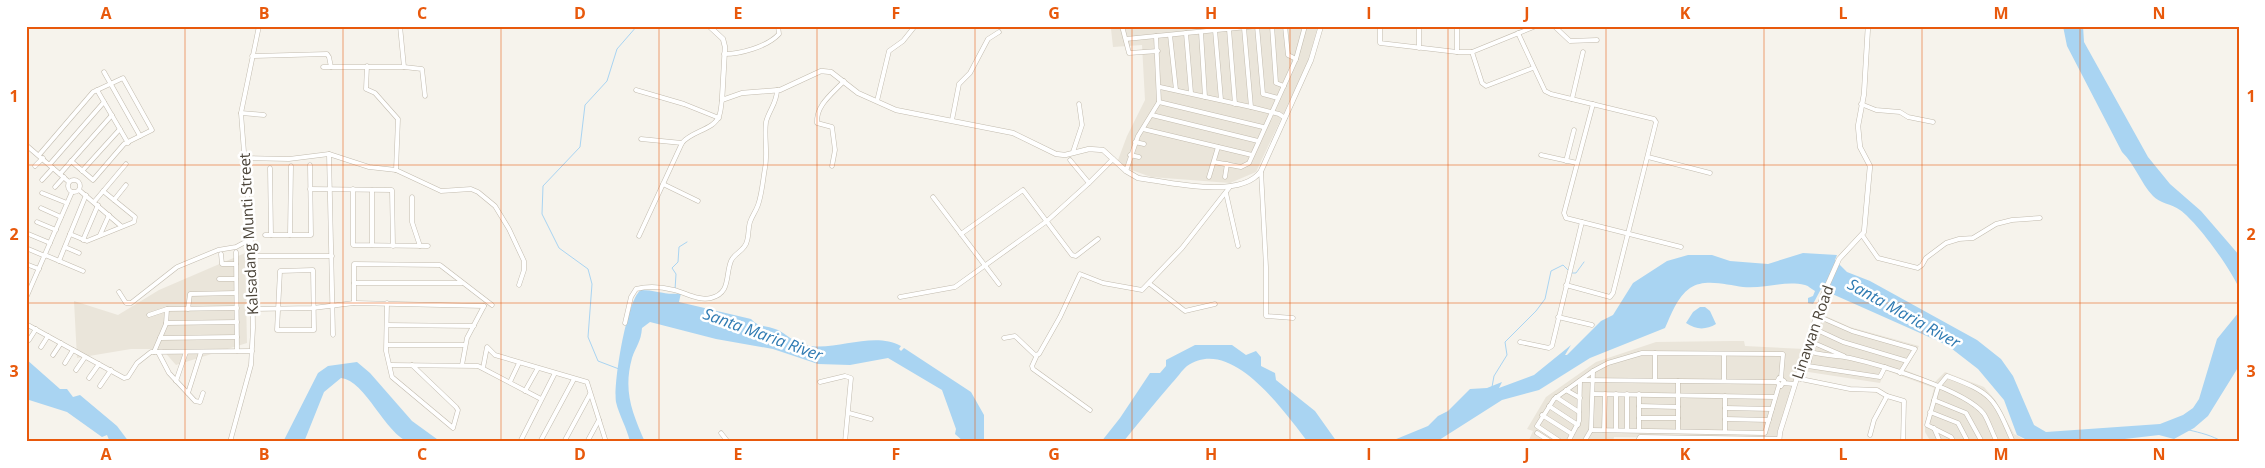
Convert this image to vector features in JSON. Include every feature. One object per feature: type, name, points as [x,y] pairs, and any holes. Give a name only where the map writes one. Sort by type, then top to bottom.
[{"type":"street","name":"Kalsadang Munti Street","points":[[230,442],[251,365],[252,351],[252,256],[241,113],[259,26]]},
{"type":"street","points":[[400,26],[404,67]]},
{"type":"street","points":[[639,236],[682,143],[686,138],[711,125],[719,118],[722,100],[723,39],[708,26]]},
{"type":"street","points":[[724,54],[736,54],[772,40],[779,34],[778,26]]},
{"type":"street","points":[[877,101],[889,51],[903,41],[915,26]]},
{"type":"street","points":[[1122,26],[1129,53],[1158,51]]},
{"type":"street","points":[[1126,39],[1257,26],[1263,94],[1278,98]]},
{"type":"street","points":[[1272,26],[1276,83],[1284,86]]},
{"type":"street","points":[[1285,26],[1288,55],[1296,58]]},
{"type":"street","points":[[1214,162],[1244,167],[1249,163],[1263,127],[1272,113],[1296,58],[1305,26]]},
{"type":"street","points":[[722,100],[742,93],[777,90],[788,87],[821,71],[831,72],[858,93],[896,110],[1013,133],[1056,154],[1065,155],[1089,149],[1103,150],[1138,178],[1229,188],[1254,179],[1260,171],[1311,60],[1320,26]]},
{"type":"street","points":[[1380,26],[1380,43],[1457,52],[1472,52],[1536,26]]},
{"type":"street","points":[[1419,26],[1419,48]]},
{"type":"street","points":[[1457,26],[1457,52]]},
{"type":"street","points":[[1554,26],[1570,41],[1598,40]]},
{"type":"street","points":[[1868,26],[1858,136],[1870,170],[1862,235],[1878,258],[1918,268],[1926,258],[1946,243],[1959,239],[1973,238],[1996,224],[2012,220],[2040,218]]},
{"type":"street","points":[[1244,28],[1251,107]]},
{"type":"street","points":[[1229,29],[1235,104]]},
{"type":"street","points":[[1215,30],[1221,100]]},
{"type":"street","points":[[952,120],[959,84],[970,73],[988,39],[998,32]]},
{"type":"street","points":[[1201,32],[1205,97]]},
{"type":"street","points":[[1186,33],[1191,93]]},
{"type":"street","points":[[1518,33],[1545,91],[1654,119],[1656,122],[1613,293],[1610,297],[1566,285]]},
{"type":"street","points":[[1170,35],[1176,90]]},
{"type":"street","points":[[1126,170],[1135,142],[1159,102],[1160,87],[1156,36]]},
{"type":"street","points":[[1472,52],[1482,83],[1486,86],[1533,68]]},
{"type":"street","points":[[1572,99],[1583,52]]},
{"type":"street","points":[[252,56],[326,54],[329,57],[331,67]]},
{"type":"street","points":[[368,66],[366,89],[375,93],[398,119],[396,170]]},
{"type":"street","points":[[323,67],[368,66],[422,69],[425,96]]},
{"type":"street","points":[[104,72],[140,136]]},
{"type":"street","points":[[35,166],[41,156],[97,90],[123,78],[152,130],[128,143],[93,180],[71,161]]},
{"type":"street","points":[[832,166],[835,150],[832,127],[817,123],[817,114],[819,108],[844,81]]},
{"type":"street","points":[[1160,87],[1251,107],[1285,118]]},
{"type":"street","points":[[97,90],[128,143]]},
{"type":"street","points":[[636,90],[684,104],[719,118]]},
{"type":"street","points":[[625,323],[631,297],[636,289],[645,286],[675,290],[694,297],[709,298],[718,295],[724,290],[732,258],[744,249],[747,242],[749,223],[760,200],[766,166],[765,137],[767,120],[777,100],[777,90]]},
{"type":"street","points":[[42,180],[51,166],[104,102]]},
{"type":"street","points":[[1159,102],[1263,127]]},
{"type":"street","points":[[1073,152],[1082,125],[1079,104]]},
{"type":"street","points":[[1593,104],[1564,213],[1566,218],[1681,247]]},
{"type":"street","points":[[1861,104],[1876,110],[1900,112],[1908,117],[1933,122]]},
{"type":"street","points":[[241,113],[264,115]]},
{"type":"street","points":[[55,188],[71,161],[112,115]]},
{"type":"street","points":[[1152,115],[1258,141]]},
{"type":"street","points":[[82,171],[120,129]]},
{"type":"street","points":[[1143,129],[1252,154]]},
{"type":"street","points":[[1566,161],[1574,130]]},
{"type":"street","points":[[642,139],[682,143]]},
{"type":"street","points":[[1135,142],[1144,144]]},
{"type":"street","points":[[26,145],[69,182]]},
{"type":"street","points":[[1209,177],[1218,147]]},
{"type":"street","points":[[328,154],[333,335]]},
{"type":"street","points":[[244,158],[289,159],[328,154],[369,167],[396,170],[441,191],[471,189],[495,206],[509,229],[524,261],[520,286]]},
{"type":"street","points":[[1130,155],[1139,157]]},
{"type":"street","points":[[1541,155],[1577,164]]},
{"type":"street","points":[[1648,157],[1710,174]]},
{"type":"street","points":[[900,298],[955,288],[1047,220],[1089,183],[1113,158]]},
{"type":"street","points":[[1070,160],[1089,183]]},
{"type":"street","points":[[94,202],[126,164]]},
{"type":"street","points":[[1225,177],[1227,164]]},
{"type":"street","points":[[265,235],[311,235],[310,165]]},
{"type":"street","points":[[290,166],[290,235]]},
{"type":"street","points":[[270,168],[271,235]]},
{"type":"street","points":[[1260,171],[1266,268],[1266,316],[1293,318]]},
{"type":"street","points":[[69,182],[72,180],[78,181],[80,184],[79,190]]},
{"type":"street","points":[[69,182],[68,188],[72,192]]},
{"type":"street","points":[[663,184],[698,201]]},
{"type":"street","points":[[114,200],[126,185]]},
{"type":"street","points":[[1090,410],[1033,369],[1032,366],[1060,317],[1080,274],[1103,283],[1140,290],[1150,284],[1182,248],[1229,188]]},
{"type":"street","points":[[310,189],[392,190],[393,246]]},
{"type":"street","points":[[353,189],[353,245],[428,246]]},
{"type":"street","points":[[27,295],[72,192],[79,190]]},
{"type":"street","points":[[79,190],[121,226]]},
{"type":"street","points":[[372,190],[372,245]]},
{"type":"street","points":[[961,234],[1021,190],[1025,191],[1074,256],[1098,239]]},
{"type":"street","points":[[70,234],[87,241],[132,223],[135,217],[103,191]]},
{"type":"street","points":[[42,193],[67,203]]},
{"type":"street","points":[[1226,193],[1238,246]]},
{"type":"street","points":[[59,261],[86,196]]},
{"type":"street","points":[[934,197],[999,284]]},
{"type":"street","points":[[412,198],[412,222],[420,246]]},
{"type":"street","points":[[83,240],[98,205]]},
{"type":"street","points":[[41,208],[62,217]]},
{"type":"street","points":[[100,235],[109,214]]},
{"type":"street","points":[[37,222],[56,230]]},
{"type":"street","points":[[1520,342],[1549,348],[1582,222]]},
{"type":"street","points":[[26,233],[50,243]]},
{"type":"street","name":"Linawan Road","points":[[1779,440],[1794,384],[1823,295],[1839,259],[1862,235]]},
{"type":"street","points":[[119,292],[126,303],[131,303],[177,267],[218,250],[236,247],[251,240]]},
{"type":"street","points":[[65,247],[79,253]]},
{"type":"street","points":[[26,248],[83,271]]},
{"type":"street","points":[[236,252],[237,351]]},
{"type":"street","points":[[221,254],[222,264],[236,264]]},
{"type":"street","points":[[252,256],[332,256]]},
{"type":"street","points":[[26,264],[39,269]]},
{"type":"street","points":[[354,303],[354,264],[440,265],[486,304]]},
{"type":"street","points":[[313,270],[313,308],[314,330],[277,330],[280,271],[313,270]]},
{"type":"street","points":[[219,279],[236,279]]},
{"type":"street","points":[[26,280],[33,282]]},
{"type":"street","points":[[354,284],[462,283]]},
{"type":"street","points":[[1150,284],[1185,311],[1215,304]]},
{"type":"street","points":[[188,309],[190,294],[236,293]]},
{"type":"street","points":[[253,309],[313,308],[354,303],[492,305]]},
{"type":"street","points":[[387,303],[386,345],[392,377],[453,428],[458,410],[412,365]]},
{"type":"street","points":[[462,365],[464,344],[486,304]]},
{"type":"street","points":[[149,315],[167,310],[236,308]]},
{"type":"street","points":[[156,352],[166,323],[167,310]]},
{"type":"street","points":[[1558,317],[1592,325]]},
{"type":"street","points":[[1848,358],[1814,343],[1820,318],[1852,331],[1915,349],[1900,373]]},
{"type":"street","points":[[166,323],[237,322]]},
{"type":"street","points":[[26,324],[126,378],[136,363],[148,353],[252,351]]},
{"type":"street","points":[[387,325],[474,326]]},
{"type":"street","points":[[29,340],[36,329]]},
{"type":"street","points":[[1816,330],[1843,342],[1908,362]]},
{"type":"street","points":[[41,347],[48,336]]},
{"type":"street","points":[[1004,338],[1015,336],[1024,346],[1037,355]]},
{"type":"street","points":[[160,338],[237,337]]},
{"type":"street","points":[[53,355],[61,343]]},
{"type":"street","points":[[386,345],[464,344]]},
{"type":"street","points":[[483,368],[488,347],[495,355],[586,382],[606,442]]},
{"type":"street","points":[[65,363],[73,350]]},
{"type":"street","points":[[1806,350],[1811,353],[1848,358],[1885,368],[1938,387],[1973,404],[1984,414],[1996,442]]},
{"type":"street","points":[[156,352],[176,381],[188,394],[198,402],[203,393]]},
{"type":"street","points":[[176,381],[186,352]]},
{"type":"street","points":[[188,394],[201,352]]},
{"type":"street","points":[[1561,442],[1537,426],[1542,415],[1556,397],[1593,371],[1608,363],[1642,353],[1783,354],[1781,378],[1765,432],[1592,430]]},
{"type":"street","points":[[1655,353],[1655,380]]},
{"type":"street","points":[[1811,353],[1808,366],[1880,377],[1885,368]]},
{"type":"street","points":[[1724,354],[1724,381]]},
{"type":"street","points":[[76,370],[86,357]]},
{"type":"street","points":[[510,382],[519,363]]},
{"type":"street","points":[[89,378],[98,364]]},
{"type":"street","points":[[391,365],[462,365],[483,368],[541,399]]},
{"type":"street","points":[[525,391],[538,368]]},
{"type":"street","points":[[100,386],[110,370]]},
{"type":"street","points":[[1584,442],[1592,430],[1593,371]]},
{"type":"street","points":[[520,442],[555,373]]},
{"type":"street","points":[[820,382],[845,376],[851,378],[849,413],[844,442]]},
{"type":"street","points":[[1954,442],[1952,437],[1926,425],[1938,387],[1947,376],[1975,386],[1986,393],[2000,410],[2013,442]]},
{"type":"street","points":[[1781,378],[1784,383]]},
{"type":"street","points":[[1796,378],[1850,389],[1877,390],[1887,396],[1904,401],[1903,442]]},
{"type":"street","points":[[540,442],[574,379]]},
{"type":"street","points":[[1580,380],[1724,381],[1794,384]]},
{"type":"street","points":[[1568,442],[1578,425],[1580,380]]},
{"type":"street","points":[[1678,381],[1678,431]]},
{"type":"street","points":[[1566,390],[1580,398]]},
{"type":"street","points":[[564,442],[590,394]]},
{"type":"street","points":[[1592,394],[1775,397]]},
{"type":"street","points":[[1604,430],[1605,394]]},
{"type":"street","points":[[1616,394],[1616,430]]},
{"type":"street","points":[[1627,394],[1627,430]]},
{"type":"street","points":[[1639,430],[1640,394]]},
{"type":"street","points":[[1725,396],[1725,432]]},
{"type":"street","points":[[1870,435],[1874,420],[1887,396]]},
{"type":"street","points":[[1556,397],[1579,412]]},
{"type":"street","points":[[1934,400],[1966,413],[1972,420],[1982,442]]},
{"type":"street","points":[[1549,406],[1578,425]]},
{"type":"street","points":[[1639,406],[1678,407]]},
{"type":"street","points":[[1725,408],[1772,409]]},
{"type":"street","points":[[1930,412],[1958,423],[1968,442]]},
{"type":"street","points":[[849,413],[871,419]]},
{"type":"street","points":[[1542,415],[1572,434]]},
{"type":"street","points":[[1639,418],[1678,418]]},
{"type":"street","points":[[1725,419],[1769,420]]},
{"type":"street","points":[[587,442],[599,420]]},
{"type":"street","points":[[1934,428],[1939,441]]},
{"type":"street","points":[[721,433],[728,442]]},
{"type":"street","points":[[1537,433],[1551,442]]},
{"type":"street","points":[[1539,442],[1542,436]]},
{"type":"street","points":[[1637,442],[1640,437],[1779,440]]},
{"type":"shaded area","points":[[1140,26],[1318,26],[1307,64],[1256,172],[1230,183],[1151,177],[1126,168],[1118,160],[1127,136],[1145,100],[1142,45],[1113,47],[1111,29]]},
{"type":"shaded area","points":[[245,253],[247,343],[176,365],[162,349],[131,349],[77,358],[74,301],[118,315],[159,290]]},
{"type":"shaded area","points":[[1819,313],[1850,327],[1919,346],[1905,370],[1935,382],[1945,372],[1984,387],[1995,400],[2014,434],[2029,442],[1931,442],[1925,432],[1925,425],[1934,388],[1885,370],[1880,383],[1802,371]]},
{"type":"shaded area","points":[[1744,341],[1745,346],[1805,349],[1776,439],[1614,437],[1613,442],[1528,442],[1533,431],[1527,429],[1546,397],[1596,362],[1656,342]]},
{"type":"water","points":[[2063,26],[2083,26],[2084,42],[2148,157],[2170,184],[2201,211],[2239,255],[2239,288],[2221,258],[2196,225],[2180,210],[2153,196],[2122,152],[2067,46]]},
{"type":"water","name":"Santa Maria River","points":[[1803,253],[1837,255],[1835,260],[1847,272],[1870,281],[1977,340],[2001,359],[2013,376],[2034,425],[2046,432],[2160,424],[2183,415],[2193,408],[2199,399],[2217,339],[2239,312],[2239,366],[2208,416],[2194,428],[2174,439],[2159,435],[2099,442],[2031,442],[2017,435],[2004,400],[1978,369],[1947,345],[1821,289],[1813,304],[1808,303],[1808,298],[1813,296],[1815,291],[1805,285],[1790,283],[1743,287],[1702,283],[1690,288],[1681,296],[1665,328],[1590,358],[1539,390],[1502,400],[1436,442],[1389,442],[1428,426],[1438,416],[1448,411],[1470,389],[1487,388],[1502,382],[1499,388],[1534,375],[1571,345],[1565,355],[1567,355],[1601,321],[1613,315],[1633,283],[1667,261],[1688,255],[1712,255],[1730,261],[1768,264]]},
{"type":"water","name":"Santa Maria River","points":[[641,290],[671,294],[681,293],[679,302],[751,319],[760,325],[778,330],[801,344],[825,346],[877,340],[901,346],[899,349],[901,351],[904,348],[971,392],[984,415],[984,442],[964,442],[955,434],[956,429],[942,390],[888,358],[850,365],[818,364],[773,349],[716,339],[650,322],[642,328],[632,358],[628,381],[630,401],[645,442],[630,442],[616,402],[617,378],[626,324],[636,296]]},
{"type":"water","points":[[1700,307],[1705,307],[1710,311],[1716,324],[1701,328],[1686,323],[1693,312]]},
{"type":"water","points":[[1195,345],[1232,345],[1246,355],[1256,351],[1261,357],[1261,366],[1275,373],[1276,380],[1315,411],[1337,442],[1308,442],[1285,413],[1255,381],[1239,369],[1222,361],[1204,359],[1185,368],[1123,442],[1101,442],[1120,418],[1150,373],[1160,373],[1166,366],[1166,360]]},
{"type":"water","points":[[26,359],[60,389],[67,389],[73,397],[80,395],[117,426],[129,442],[110,442],[107,435],[102,437],[67,412],[26,399]]},
{"type":"water","points":[[357,362],[370,373],[412,421],[441,442],[413,443],[400,437],[359,388],[350,381],[341,378],[324,392],[304,442],[283,442],[318,373],[328,366]]},
{"type":"waterway","points":[[619,369],[598,361],[588,337],[592,284],[588,269],[559,248],[542,214],[543,186],[580,147],[585,105],[607,81],[617,49],[637,26]]},
{"type":"waterway","points":[[675,290],[676,274],[672,268],[678,262],[679,247],[687,242]]},
{"type":"waterway","points":[[1492,387],[1494,376],[1507,355],[1505,342],[1536,311],[1545,299],[1551,271],[1563,265],[1571,273],[1576,273],[1584,262]]},
{"type":"waterway","points":[[2189,430],[2223,442]]}]
